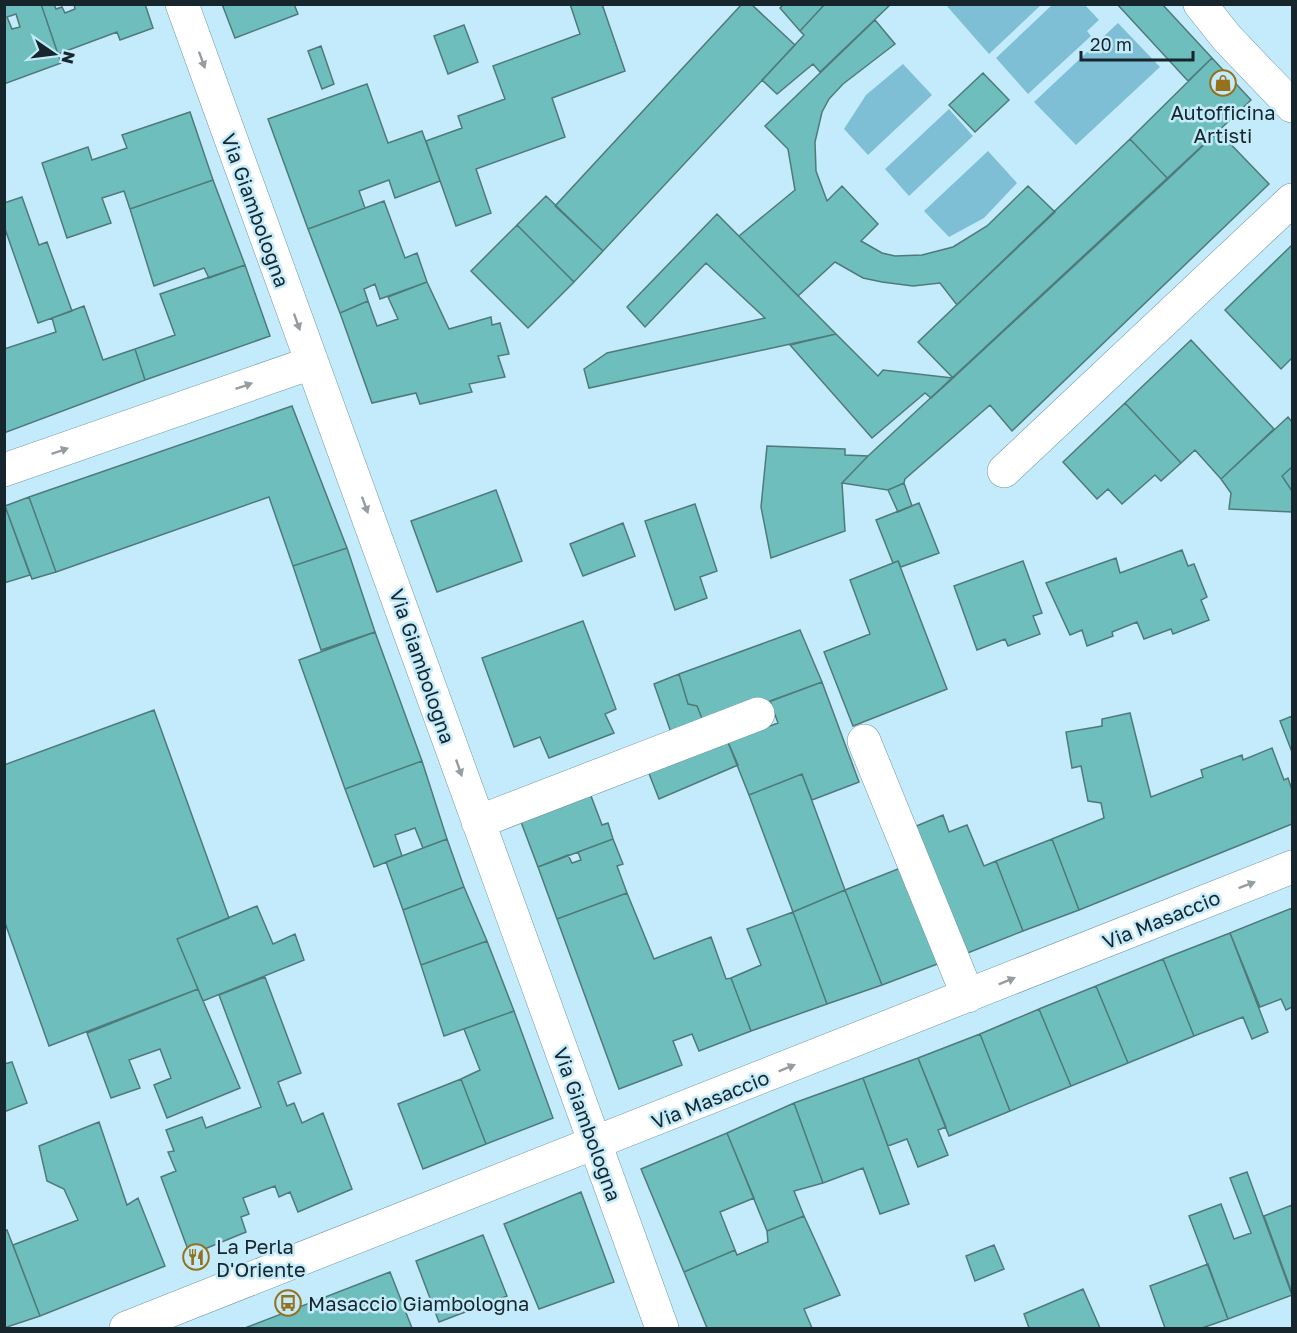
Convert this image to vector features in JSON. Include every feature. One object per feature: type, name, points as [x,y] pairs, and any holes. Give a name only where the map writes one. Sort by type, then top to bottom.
[{"type":"street","name":"Via Giambologna","points":[[182,4],[662,1329]]},
{"type":"street","points":[[1200,4],[1227,38],[1293,106]]},
{"type":"street","points":[[1004,471],[1293,200]]},
{"type":"street","points":[[4,470],[311,363]]},
{"type":"street","points":[[478,822],[758,714]]},
{"type":"street","points":[[864,741],[968,996]]},
{"type":"street","name":"Via Masaccio","points":[[126,1329],[1293,867]]},
{"type":"shaded area","points":[[946,5],[1041,5],[989,54]]},
{"type":"shaded area","points":[[1052,5],[1085,5],[1099,20],[1087,31],[1091,36],[1028,94],[996,58]]},
{"type":"shaded area","points":[[1118,23],[1160,67],[1076,145],[1034,102]]},
{"type":"shaded area","points":[[903,64],[932,95],[868,155],[844,129],[866,95]]},
{"type":"shaded area","points":[[949,109],[973,136],[909,196],[885,169]]},
{"type":"shaded area","points":[[988,151],[1017,183],[984,218],[949,237],[924,211]]},
{"type":"building","points":[[4,4],[41,4],[61,63],[4,84]],"holes":[[[16,14],[20,27],[12,29],[7,17]]]},
{"type":"building","points":[[41,4],[54,4],[56,9],[62,7],[65,13],[75,9],[74,4],[145,4],[153,28],[120,40],[117,32],[58,54]]},
{"type":"building","points":[[222,4],[294,4],[298,14],[235,38]]},
{"type":"building","points":[[570,4],[602,4],[625,71],[552,98],[565,137],[476,169],[491,213],[456,226],[426,141],[462,128],[458,116],[505,99],[493,66],[580,34]]},
{"type":"building","points":[[742,4],[751,4],[795,45],[603,251],[555,206]]},
{"type":"building","points":[[784,4],[825,4],[800,31],[780,8]]},
{"type":"building","points":[[825,4],[891,4],[820,72],[813,64],[777,94],[762,80],[804,35],[800,31]]},
{"type":"building","points":[[1117,4],[1162,4],[1212,58],[1188,81]]},
{"type":"building","points":[[875,20],[895,44],[843,84],[829,99],[822,112],[815,142],[816,171],[827,201],[842,186],[878,224],[861,241],[882,253],[895,256],[922,255],[953,247],[987,226],[1028,186],[1055,212],[957,305],[940,283],[913,286],[882,282],[863,278],[835,262],[798,296],[739,236],[795,190],[788,149],[765,126]]},
{"type":"building","points":[[464,25],[478,62],[448,74],[434,36]]},
{"type":"building","points":[[321,46],[334,84],[322,89],[308,51]]},
{"type":"building","points":[[1212,58],[1251,100],[1168,179],[1130,139]]},
{"type":"building","points":[[983,73],[1009,100],[975,132],[949,105]]},
{"type":"building","points":[[367,84],[388,143],[422,131],[440,181],[395,198],[389,180],[359,191],[365,208],[308,229],[268,119]]},
{"type":"building","points":[[190,112],[213,180],[130,209],[124,191],[102,198],[111,223],[67,238],[42,163],[88,147],[92,160],[127,148],[122,135]]},
{"type":"building","points":[[1218,131],[1269,184],[1012,431],[990,405],[905,479],[904,483],[888,490],[842,483],[868,456]]},
{"type":"building","points":[[1130,139],[1168,179],[953,378],[918,342]]},
{"type":"building","points":[[213,180],[245,265],[209,278],[204,268],[154,286],[130,209]]},
{"type":"building","points":[[546,196],[603,251],[574,282],[517,225]]},
{"type":"building","points":[[22,197],[39,245],[47,242],[72,311],[38,323],[4,226],[4,203]]},
{"type":"building","points":[[384,201],[405,258],[417,253],[427,282],[380,299],[375,284],[364,289],[368,301],[340,313],[308,229]]},
{"type":"building","points":[[717,214],[836,334],[589,388],[584,369],[607,353],[765,318],[706,263],[645,327],[627,307]]},
{"type":"building","points":[[517,225],[574,282],[528,328],[471,271]]},
{"type":"building","points":[[1292,245],[1292,358],[1281,369],[1225,310]]},
{"type":"building","points":[[245,265],[270,336],[145,380],[135,349],[175,335],[160,294]]},
{"type":"building","points":[[427,282],[449,329],[491,317],[492,325],[500,323],[509,354],[498,356],[505,377],[469,384],[472,392],[420,404],[416,393],[372,403],[340,313],[368,301],[377,326],[398,319],[388,297]]},
{"type":"building","points":[[84,306],[103,360],[135,349],[145,380],[4,433],[4,349],[56,332],[52,318]]},
{"type":"building","points":[[836,334],[878,376],[883,370],[953,378],[931,398],[925,393],[872,438],[790,345]]},
{"type":"building","points":[[1191,340],[1274,429],[1221,479],[1195,450],[1181,463],[1125,403]]},
{"type":"building","points":[[1125,403],[1181,463],[1161,481],[1155,475],[1122,504],[1108,489],[1097,499],[1063,462]]},
{"type":"building","points":[[292,406],[347,548],[293,566],[269,497],[56,572],[29,497]]},
{"type":"building","points":[[1288,417],[1292,422],[1292,467],[1282,476],[1292,491],[1292,512],[1229,509],[1231,493],[1221,479]]},
{"type":"building","points":[[767,446],[845,449],[845,455],[868,456],[842,483],[845,531],[771,558],[761,507]]},
{"type":"building","points":[[1292,467],[1292,491],[1282,476]]},
{"type":"building","points":[[904,483],[912,506],[898,512],[888,490]]},
{"type":"building","points":[[496,490],[522,561],[437,592],[411,521]]},
{"type":"building","points":[[29,497],[56,572],[32,579],[5,506]]},
{"type":"building","points":[[919,503],[939,553],[901,567],[898,561],[893,563],[876,520]]},
{"type":"building","points":[[695,504],[717,571],[700,577],[707,598],[675,610],[645,521]]},
{"type":"building","points":[[4,506],[30,575],[4,583]]},
{"type":"building","points":[[623,523],[635,556],[583,576],[570,544]]},
{"type":"building","points":[[347,548],[375,632],[321,650],[293,566]]},
{"type":"building","points":[[1182,550],[1188,566],[1194,564],[1207,597],[1201,600],[1209,620],[1173,634],[1171,629],[1144,639],[1137,622],[1112,632],[1113,636],[1087,646],[1082,630],[1070,635],[1046,583],[1116,558],[1120,573]]},
{"type":"building","points":[[898,561],[947,689],[853,726],[824,652],[870,634],[850,580]]},
{"type":"building","points":[[1023,561],[1042,613],[1033,616],[1040,634],[1008,646],[1005,639],[977,650],[954,586]]},
{"type":"building","points":[[583,621],[616,709],[605,714],[614,733],[549,758],[540,737],[514,747],[482,658]]},
{"type":"building","points":[[800,630],[822,682],[705,726],[697,706],[688,704],[679,674]]},
{"type":"building","points":[[375,632],[422,761],[345,789],[299,660]]},
{"type":"building","points":[[679,674],[688,704],[697,706],[705,726],[673,738],[654,684]]},
{"type":"building","points":[[822,682],[859,782],[812,800],[802,774],[749,795],[725,735],[750,733],[778,723],[770,701]]},
{"type":"building","points":[[154,710],[229,918],[177,939],[198,989],[49,1046],[4,920],[4,765]]},
{"type":"building","points":[[1130,713],[1151,797],[1203,777],[1201,770],[1242,755],[1243,760],[1272,748],[1284,780],[1288,778],[1292,790],[1292,824],[1079,910],[1052,839],[1104,818],[1101,803],[1088,801],[1081,766],[1072,768],[1066,732],[1102,726],[1102,719]]},
{"type":"building","points":[[1292,716],[1292,752],[1280,721]]},
{"type":"building","points":[[725,735],[738,765],[659,799],[646,766]]},
{"type":"building","points":[[422,761],[447,839],[423,848],[415,828],[395,835],[402,856],[374,867],[345,789]]},
{"type":"building","points":[[802,774],[845,890],[793,912],[749,795]]},
{"type":"building","points":[[588,788],[602,825],[608,823],[613,839],[538,867],[518,814]]},
{"type":"building","points":[[943,815],[949,832],[967,825],[984,866],[996,861],[1023,931],[965,954],[914,827]]},
{"type":"building","points":[[447,839],[464,887],[403,910],[386,862]]},
{"type":"building","points":[[613,839],[623,864],[617,866],[627,893],[557,919],[538,867],[568,855],[572,863],[581,860],[578,852]]},
{"type":"building","points":[[1052,839],[1079,910],[1023,931],[996,861]]},
{"type":"building","points":[[903,867],[940,963],[882,985],[845,890]]},
{"type":"building","points":[[464,887],[487,941],[421,965],[403,910]]},
{"type":"building","points":[[845,890],[882,985],[827,1004],[793,912]]},
{"type":"building","points":[[627,893],[654,959],[711,937],[726,979],[731,978],[751,1031],[699,1051],[692,1034],[673,1041],[682,1065],[619,1089],[557,919]]},
{"type":"building","points":[[257,906],[273,944],[295,934],[304,960],[203,1001],[177,939]]},
{"type":"building","points":[[1292,908],[1292,1007],[1286,1010],[1281,999],[1260,1007],[1230,933]]},
{"type":"building","points":[[793,912],[827,1004],[751,1031],[731,978],[761,965],[747,929]]},
{"type":"building","points":[[1230,933],[1268,1032],[1252,1039],[1243,1017],[1194,1036],[1163,959]]},
{"type":"building","points":[[487,941],[514,1011],[444,1036],[421,965]]},
{"type":"building","points":[[1163,959],[1194,1036],[1128,1063],[1096,986]]},
{"type":"building","points":[[265,977],[301,1073],[278,1082],[287,1106],[294,1103],[302,1123],[323,1113],[352,1189],[298,1212],[290,1192],[279,1197],[275,1186],[243,1198],[249,1214],[241,1217],[246,1232],[190,1255],[161,1177],[176,1171],[168,1152],[174,1151],[166,1130],[202,1117],[206,1128],[261,1107],[219,995]]},
{"type":"building","points":[[1096,986],[1128,1063],[1071,1086],[1039,1009]]},
{"type":"building","points":[[198,989],[240,1088],[167,1118],[154,1085],[171,1078],[160,1049],[129,1060],[140,1088],[111,1098],[87,1033]]},
{"type":"building","points":[[1039,1009],[1071,1086],[1010,1111],[980,1034]]},
{"type":"building","points":[[514,1011],[553,1118],[486,1144],[461,1079],[480,1070],[464,1029]]},
{"type":"building","points":[[980,1034],[1010,1111],[949,1136],[918,1058]]},
{"type":"building","points":[[918,1058],[946,1127],[938,1130],[948,1155],[918,1167],[907,1139],[888,1146],[863,1078]]},
{"type":"building","points":[[12,1062],[27,1103],[4,1112],[4,1064]]},
{"type":"building","points":[[863,1078],[909,1204],[880,1214],[863,1168],[823,1183],[794,1103]]},
{"type":"building","points":[[461,1079],[486,1144],[423,1169],[398,1104]]},
{"type":"building","points":[[794,1103],[823,1183],[794,1191],[804,1216],[767,1231],[727,1133]]},
{"type":"building","points":[[99,1122],[127,1205],[138,1198],[165,1266],[40,1316],[13,1245],[78,1220],[64,1189],[47,1181],[39,1146]]},
{"type":"building","points":[[727,1133],[754,1198],[720,1212],[735,1250],[684,1272],[641,1169]]},
{"type":"building","points":[[1247,1172],[1292,1295],[1228,1319],[1189,1216],[1221,1204],[1234,1239],[1251,1233],[1230,1178]]},
{"type":"building","points":[[581,1192],[614,1282],[539,1309],[504,1224]]},
{"type":"building","points":[[1292,1205],[1292,1293],[1264,1216]]},
{"type":"building","points":[[804,1216],[840,1295],[804,1309],[812,1328],[707,1328],[684,1272],[735,1250],[737,1255],[768,1242],[767,1231]]},
{"type":"building","points":[[7,1230],[40,1316],[4,1328],[4,1231]]},
{"type":"building","points":[[483,1235],[507,1296],[439,1322],[416,1261]]},
{"type":"building","points":[[994,1245],[1004,1269],[975,1281],[966,1256]]},
{"type":"building","points":[[1208,1264],[1228,1319],[1202,1328],[1165,1328],[1150,1286]]},
{"type":"building","points":[[390,1272],[412,1328],[245,1328]]},
{"type":"building","points":[[1083,1289],[1100,1328],[1029,1328],[1024,1314]]},
{"type":"place","name":"Autofficina Artisti","points":[[1223,83]]},
{"type":"place","name":"La Perla D'Oriente","points":[[196,1257]]},
{"type":"place","name":"Masaccio Giambologna","points":[[288,1303]]}]
